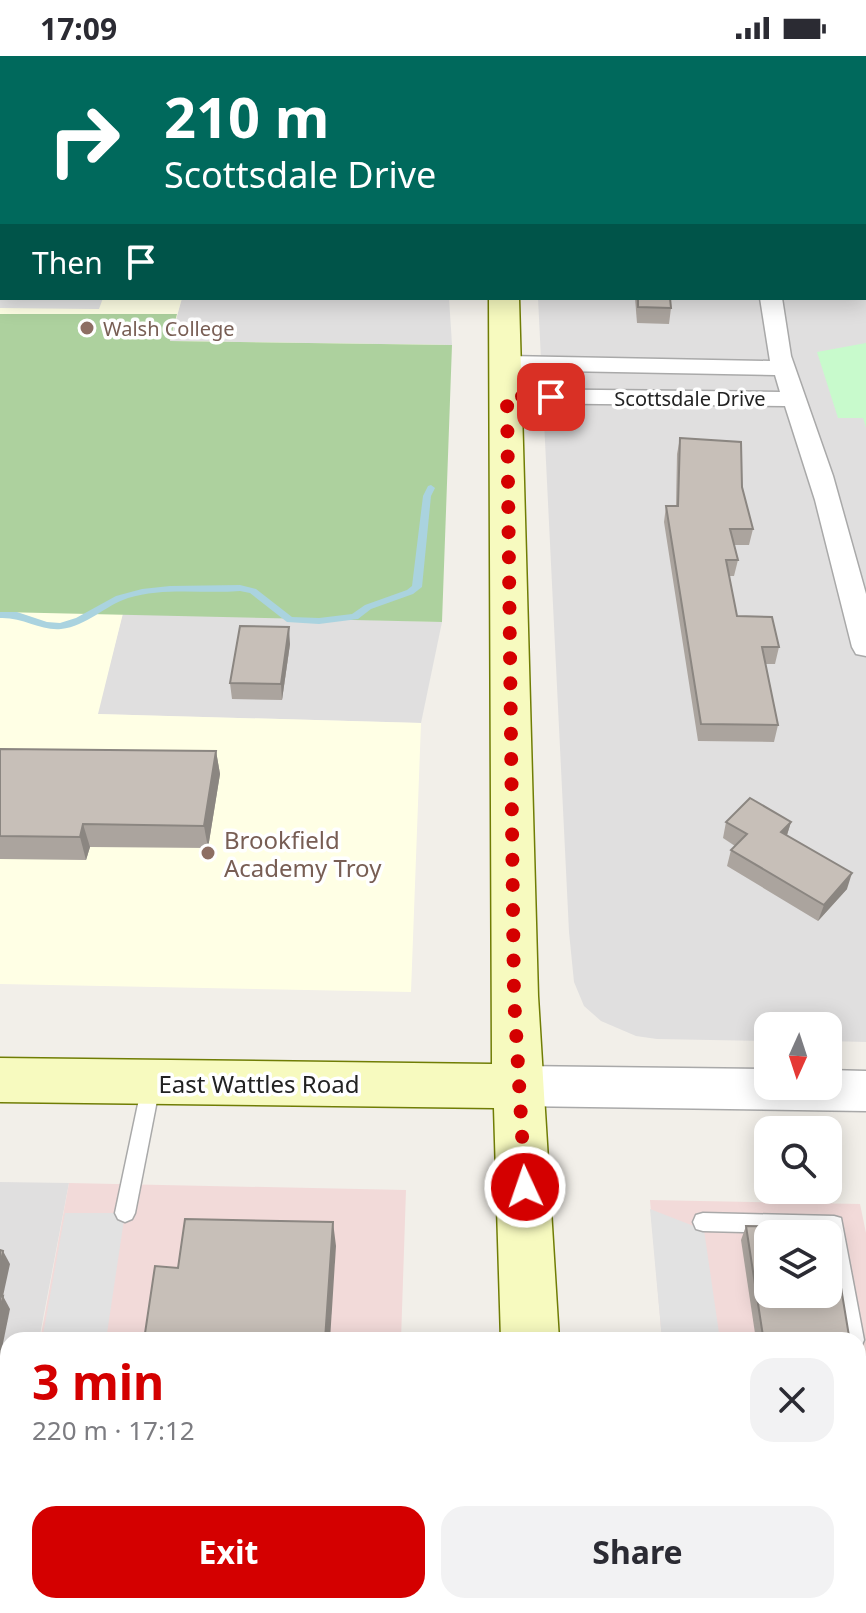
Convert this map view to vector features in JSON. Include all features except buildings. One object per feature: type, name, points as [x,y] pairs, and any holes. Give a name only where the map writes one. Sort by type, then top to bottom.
[{"type":"main road","points":[[504,300],[514,996],[530,1332]]},
{"type":"main road","name":"East Wattles Road","points":[[0,1080],[519,1086]]},
{"type":"street","name":"Scottsdale Drive","points":[[507,380],[794,399],[773,322],[771,300]]},
{"type":"street","name":"Scottsdale Drive","points":[[507,380],[785,368]]},
{"type":"street","points":[[794,399],[825,492],[866,647]]},
{"type":"street","points":[[519,1086],[866,1091]]},
{"type":"lane","points":[[125,1213],[151,1082]]},
{"type":"lane","points":[[703,1222],[834,1225],[853,1332]]},
{"type":"shaded area","points":[[0,300],[181,300],[170,341],[452,345],[123,613],[98,714],[421,723],[411,992],[0,984]]},
{"type":"shaded area","points":[[0,300],[102,300],[99,309],[0,308]]},
{"type":"shaded area","points":[[181,300],[449,300],[452,345],[170,341]]},
{"type":"shaded area","points":[[538,300],[866,300],[866,1042],[842,1041],[842,1012],[754,1012],[754,1041],[636,1036],[601,1021],[584,1006],[574,982]]},
{"type":"shaded area","points":[[123,613],[442,622],[421,723],[97,714]]},
{"type":"shaded area","points":[[0,1182],[69,1183],[41,1332],[0,1332]]},
{"type":"shaded area","points":[[69,1183],[406,1190],[401,1332],[41,1332]]},
{"type":"shaded area","points":[[650,1200],[860,1204],[866,1233],[866,1332],[661,1332]]},
{"type":"shaded area","points":[[650,1209],[704,1230],[719,1332],[661,1332]]},
{"type":"shaded area","points":[[65,1213],[125,1213],[107,1332],[43,1332]]},
{"type":"green space","name":"Walsh College","points":[[0,314],[177,314],[170,341],[452,345],[442,622],[0,612]]},
{"type":"green space","points":[[866,343],[866,428],[863,418],[838,418],[817,352]]},
{"type":"waterway","points":[[0,615],[17,615],[46,625],[60,626],[79,620],[119,598],[142,592],[240,588],[253,591],[290,620],[355,617],[368,607],[417,587],[427,496],[431,488]]},
{"type":"place","name":"Walsh College","points":[[87,328]]},
{"type":"place","name":"Brookfield Academy Troy","points":[[208,853]]},
{"type":"route","points":[[525,1187],[514,996],[507,396],[551,397]]}]
